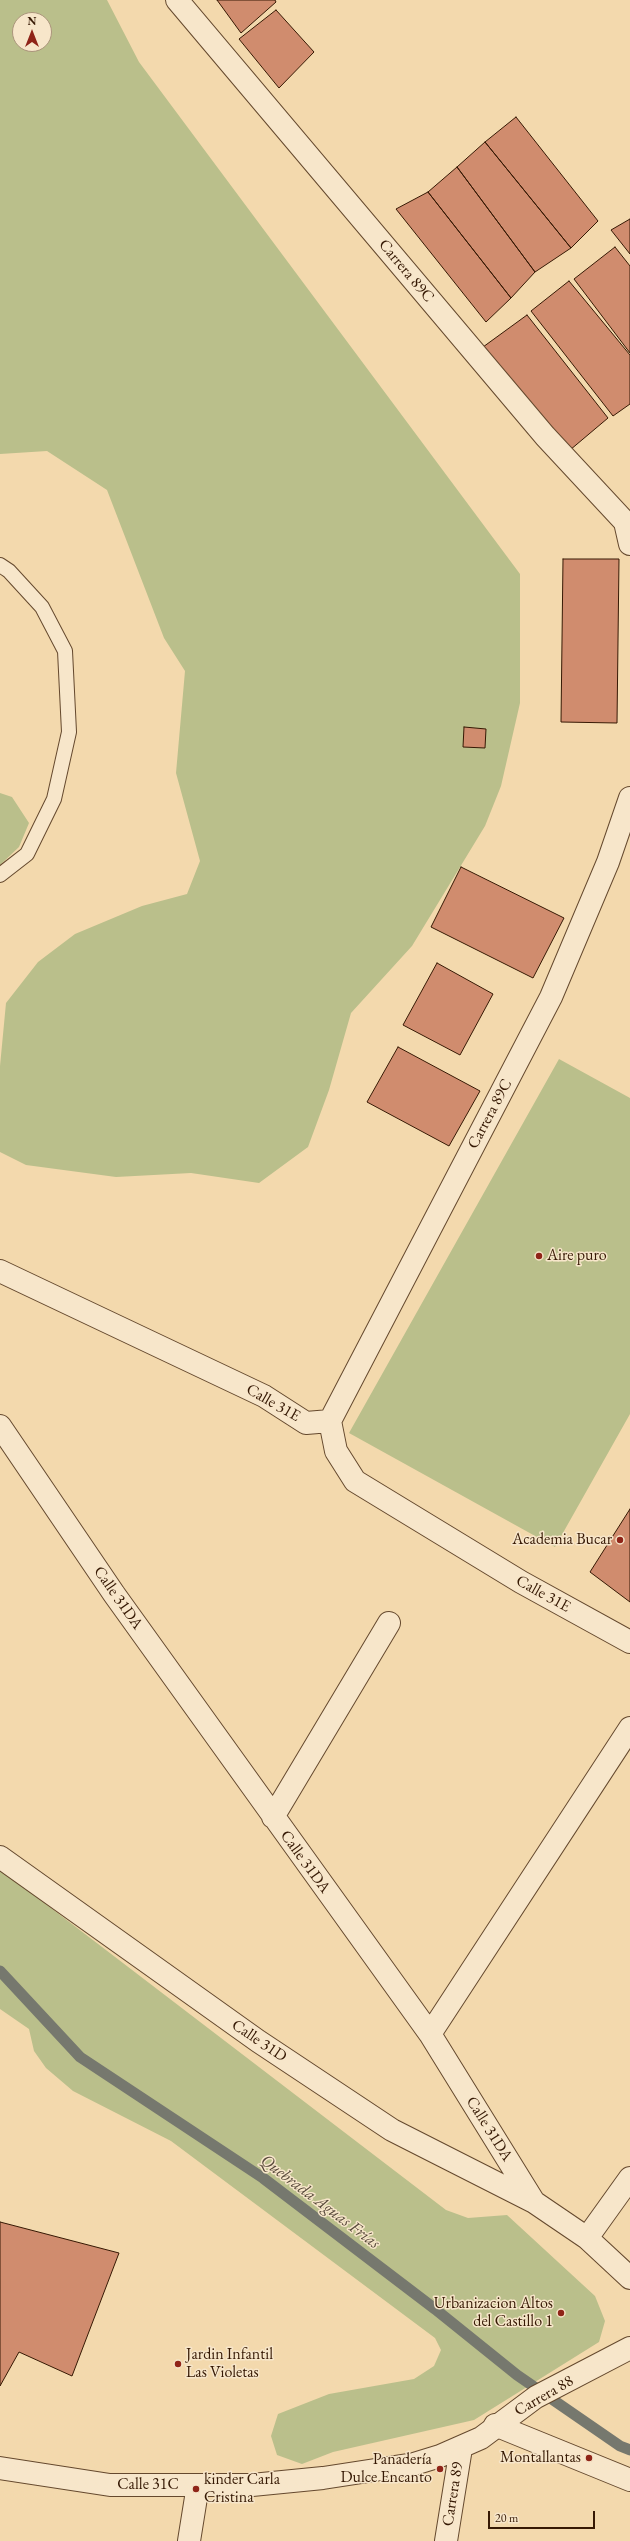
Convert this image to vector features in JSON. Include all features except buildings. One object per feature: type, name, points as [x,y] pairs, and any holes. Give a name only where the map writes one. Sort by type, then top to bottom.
[{"type":"street","name":"Carrera 89C","points":[[177,0],[545,436],[625,522],[630,544]]},
{"type":"street","name":"Carrera 89C","points":[[330,1421],[551,996],[608,862],[630,798]]},
{"type":"street","name":"Calle 31E","points":[[0,1271],[264,1396],[306,1422],[330,1421],[336,1451],[355,1481],[521,1582],[630,1642]]},
{"type":"street","name":"Calle 31DA","points":[[0,1426],[114,1594],[430,2034],[534,2202],[587,2238],[630,2278]]},
{"type":"street","points":[[273,1817],[389,1623]]},
{"type":"street","points":[[430,2034],[630,1728]]},
{"type":"street","name":"Calle 31D","points":[[0,1857],[258,2041],[392,2130],[534,2202]]},
{"type":"street","points":[[587,2238],[630,2178]]},
{"type":"street","name":"Carrera 88","points":[[461,2448],[481,2438],[495,2425],[536,2397],[630,2348]]},
{"type":"street","points":[[495,2425],[630,2480]]},
{"type":"street","name":"Calle 31C","points":[[0,2468],[110,2485],[252,2485],[323,2478],[414,2464],[461,2448]]},
{"type":"street","name":"Carrera 89","points":[[446,2541],[461,2448]]},
{"type":"street","points":[[189,2541],[198,2486]]},
{"type":"lane","points":[[0,565],[9,571],[42,607],[65,651],[70,732],[54,799],[27,854],[0,875]]},
{"type":"green space","points":[[0,0],[107,0],[139,62],[520,574],[520,703],[501,786],[485,826],[412,946],[351,1013],[329,1090],[308,1147],[259,1183],[191,1173],[116,1177],[26,1165],[0,1152],[0,1066],[6,1003],[38,962],[75,934],[142,906],[187,894],[200,861],[176,773],[185,671],[164,638],[107,490],[47,451],[0,454]]},
{"type":"green space","points":[[0,793],[12,797],[29,823],[19,847],[0,865]]},
{"type":"green space","name":"Aire puro","points":[[559,1059],[630,1098],[630,1414],[555,1547],[349,1433]]},
{"type":"green space","points":[[0,1869],[446,2210],[468,2218],[507,2215],[595,2296],[605,2321],[599,2342],[474,2420],[333,2452],[302,2464],[277,2455],[271,2436],[278,2414],[329,2394],[414,2379],[434,2366],[441,2350],[435,2338],[171,2141],[73,2091],[46,2068],[34,2051],[29,2029],[0,2009]]},
{"type":"waterway","name":"Quebrada Aguas Frías","points":[[0,1971],[80,2057],[263,2178],[435,2309],[517,2375],[620,2446],[630,2450]]},
{"type":"place","name":"Aire puro","points":[[539,1256]]},
{"type":"place","name":"Academia Bucar","points":[[620,1540]]},
{"type":"place","name":"Urbanizacion Altos del Castillo 1","points":[[561,2313]]},
{"type":"place","name":"Jardin Infantil Las Violetas","points":[[178,2364]]},
{"type":"place","name":"Montallantas","points":[[589,2458]]},
{"type":"place","name":"Panadería Dulce Encanto","points":[[440,2469]]},
{"type":"place","name":"kinder Carla Cristina","points":[[196,2489]]}]
